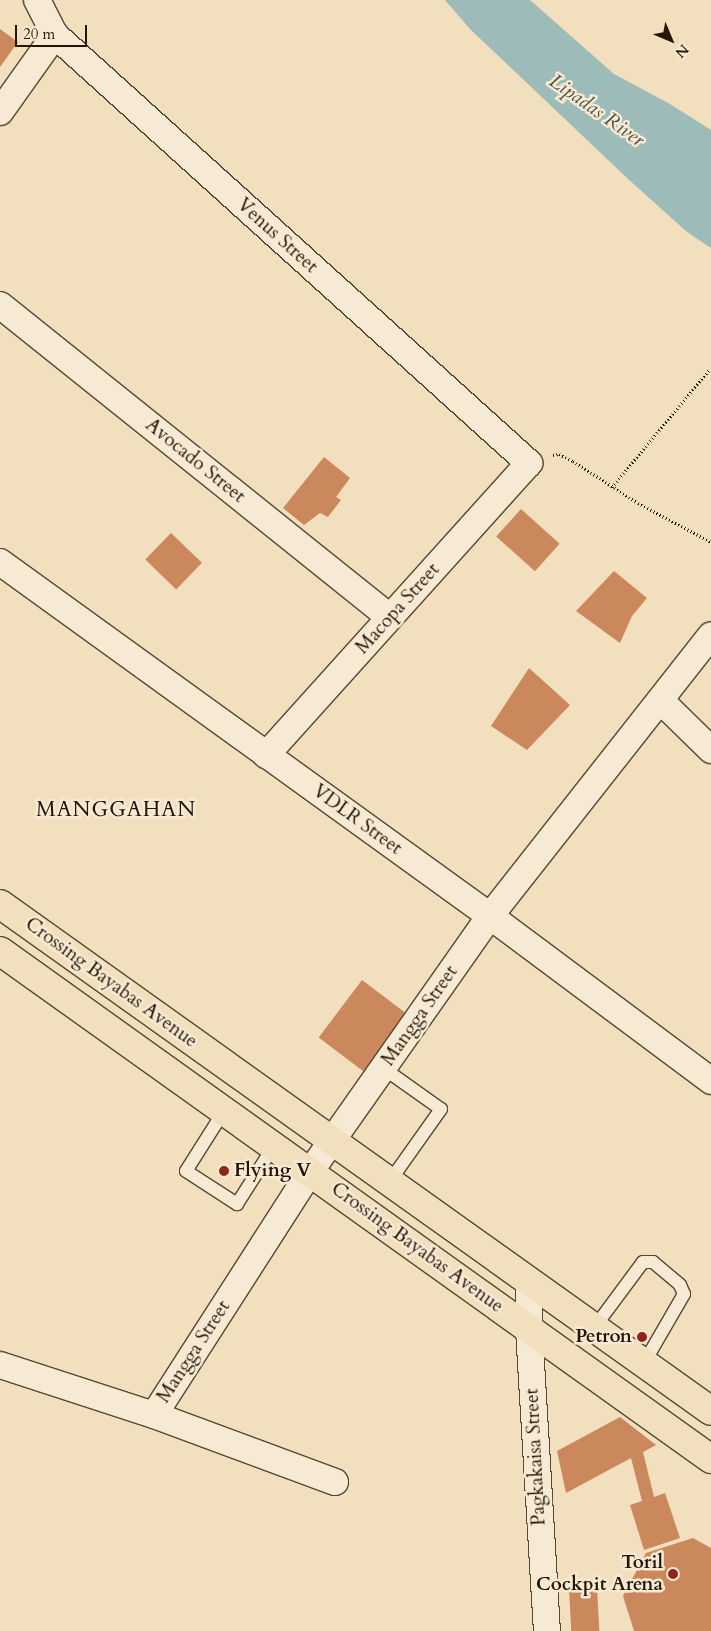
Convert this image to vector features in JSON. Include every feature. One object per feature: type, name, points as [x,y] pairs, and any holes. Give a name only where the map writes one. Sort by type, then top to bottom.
[{"type":"main road","name":"Crossing Bayabas Avenue","points":[[0,904],[711,1411]]},
{"type":"main road","name":"Crossing Bayabas Avenue","points":[[0,952],[711,1459]]},
{"type":"street","name":"Venus Street","points":[[37,0],[56,35],[529,463]]},
{"type":"street","points":[[0,112],[56,35]]},
{"type":"street","name":"Avocado Street","points":[[0,305],[390,617]]},
{"type":"street","name":"Macopa Street","points":[[266,754],[529,463]]},
{"type":"street","name":"VDLR Street","points":[[0,562],[490,916],[711,1081]]},
{"type":"street","name":"Mangga Street","points":[[154,1415],[310,1172],[490,916],[711,636]]},
{"type":"street","points":[[661,701],[711,750]]},
{"type":"street","name":"Pagkakaisa Street","points":[[530,1282],[529,1329],[547,1631]]},
{"type":"street","points":[[0,1365],[154,1415],[336,1482]]},
{"type":"lane","points":[[383,1068],[441,1109],[390,1181]]},
{"type":"lane","points":[[224,1111],[186,1172],[237,1204],[274,1146]]},
{"type":"lane","points":[[594,1328],[643,1262],[653,1262],[680,1285],[684,1294],[644,1363]]},
{"type":"path","points":[[612,486],[709,370]]},
{"type":"path","points":[[529,463],[543,456],[559,454],[711,542]]},
{"type":"water","name":"Lipadas River","points":[[445,0],[530,0],[614,74],[670,104],[711,130],[711,248],[687,232],[627,178],[470,29]]},
{"type":"building","points":[[0,29],[18,42],[0,67]]},
{"type":"building","points":[[324,457],[350,478],[336,497],[341,500],[328,517],[320,513],[304,525],[283,508]]},
{"type":"building","points":[[521,509],[560,544],[535,571],[496,536]]},
{"type":"building","points":[[171,533],[202,563],[176,589],[145,560]]},
{"type":"building","points":[[614,571],[647,598],[632,616],[620,643],[576,611]]},
{"type":"building","points":[[529,668],[570,705],[527,750],[491,726]]},
{"type":"building","points":[[362,980],[408,1015],[365,1072],[319,1038]]},
{"type":"building","points":[[620,1417],[656,1445],[643,1452],[654,1497],[665,1493],[680,1538],[644,1550],[630,1505],[642,1501],[631,1458],[566,1493],[557,1451]]},
{"type":"building","name":"Toril Cockpit Arena","points":[[693,1538],[711,1548],[711,1631],[634,1631],[623,1596],[646,1553]]},
{"type":"building","points":[[597,1587],[599,1631],[571,1631],[569,1588]]},
{"type":"place","name":"Flying V","points":[[224,1171]]},
{"type":"place","name":"Petron","points":[[642,1337]]},
{"type":"place","name":"Toril Cockpit Arena","points":[[673,1574]]},
{"type":"district","name":"MANGGAHAN","points":[[116,810]]}]
